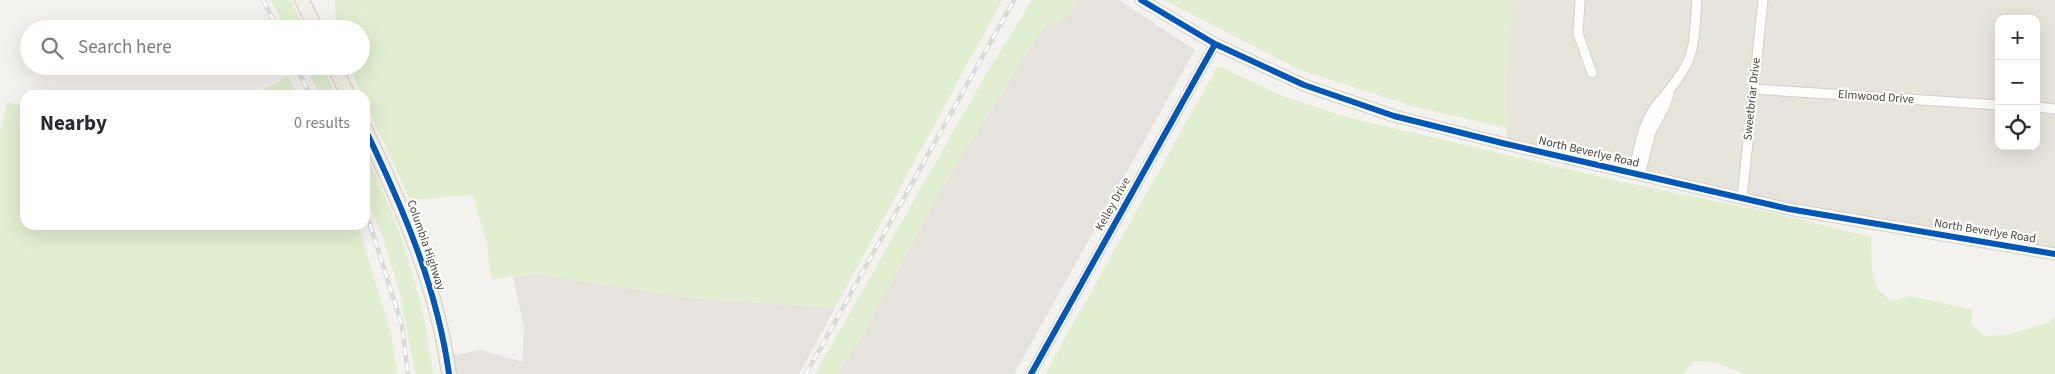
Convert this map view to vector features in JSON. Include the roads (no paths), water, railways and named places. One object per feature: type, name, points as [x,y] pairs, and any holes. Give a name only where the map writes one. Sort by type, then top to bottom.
[{"type":"main road","points":[[302,0],[312,20]]},
{"type":"main road","points":[[338,75],[346,90]]},
{"type":"main road","name":"Columbia Highway","points":[[370,140],[394,188],[428,277],[449,374]]},
{"type":"street","name":"North Beverlye Road","points":[[1141,0],[1215,44],[1304,85],[1368,108],[1502,143],[1833,218],[2055,254]]},
{"type":"street","points":[[1580,0],[1578,34],[1592,73]]},
{"type":"street","points":[[1636,174],[1651,132],[1665,106],[1669,93],[1689,59],[1697,0]]},
{"type":"street","name":"Sweetbriar Drive","points":[[1742,198],[1763,0]]},
{"type":"street","name":"Kelley Drive","points":[[1031,374],[1215,44]]},
{"type":"street","name":"Elmwood Drive","points":[[1753,89],[1995,105]]},
{"type":"street","points":[[2040,107],[2055,109]]},
{"type":"railway","points":[[263,0],[273,20]]},
{"type":"railway","points":[[806,374],[1014,0]]},
{"type":"railway","points":[[300,75],[308,90]]},
{"type":"railway","points":[[370,225],[402,325],[408,374]]}]
